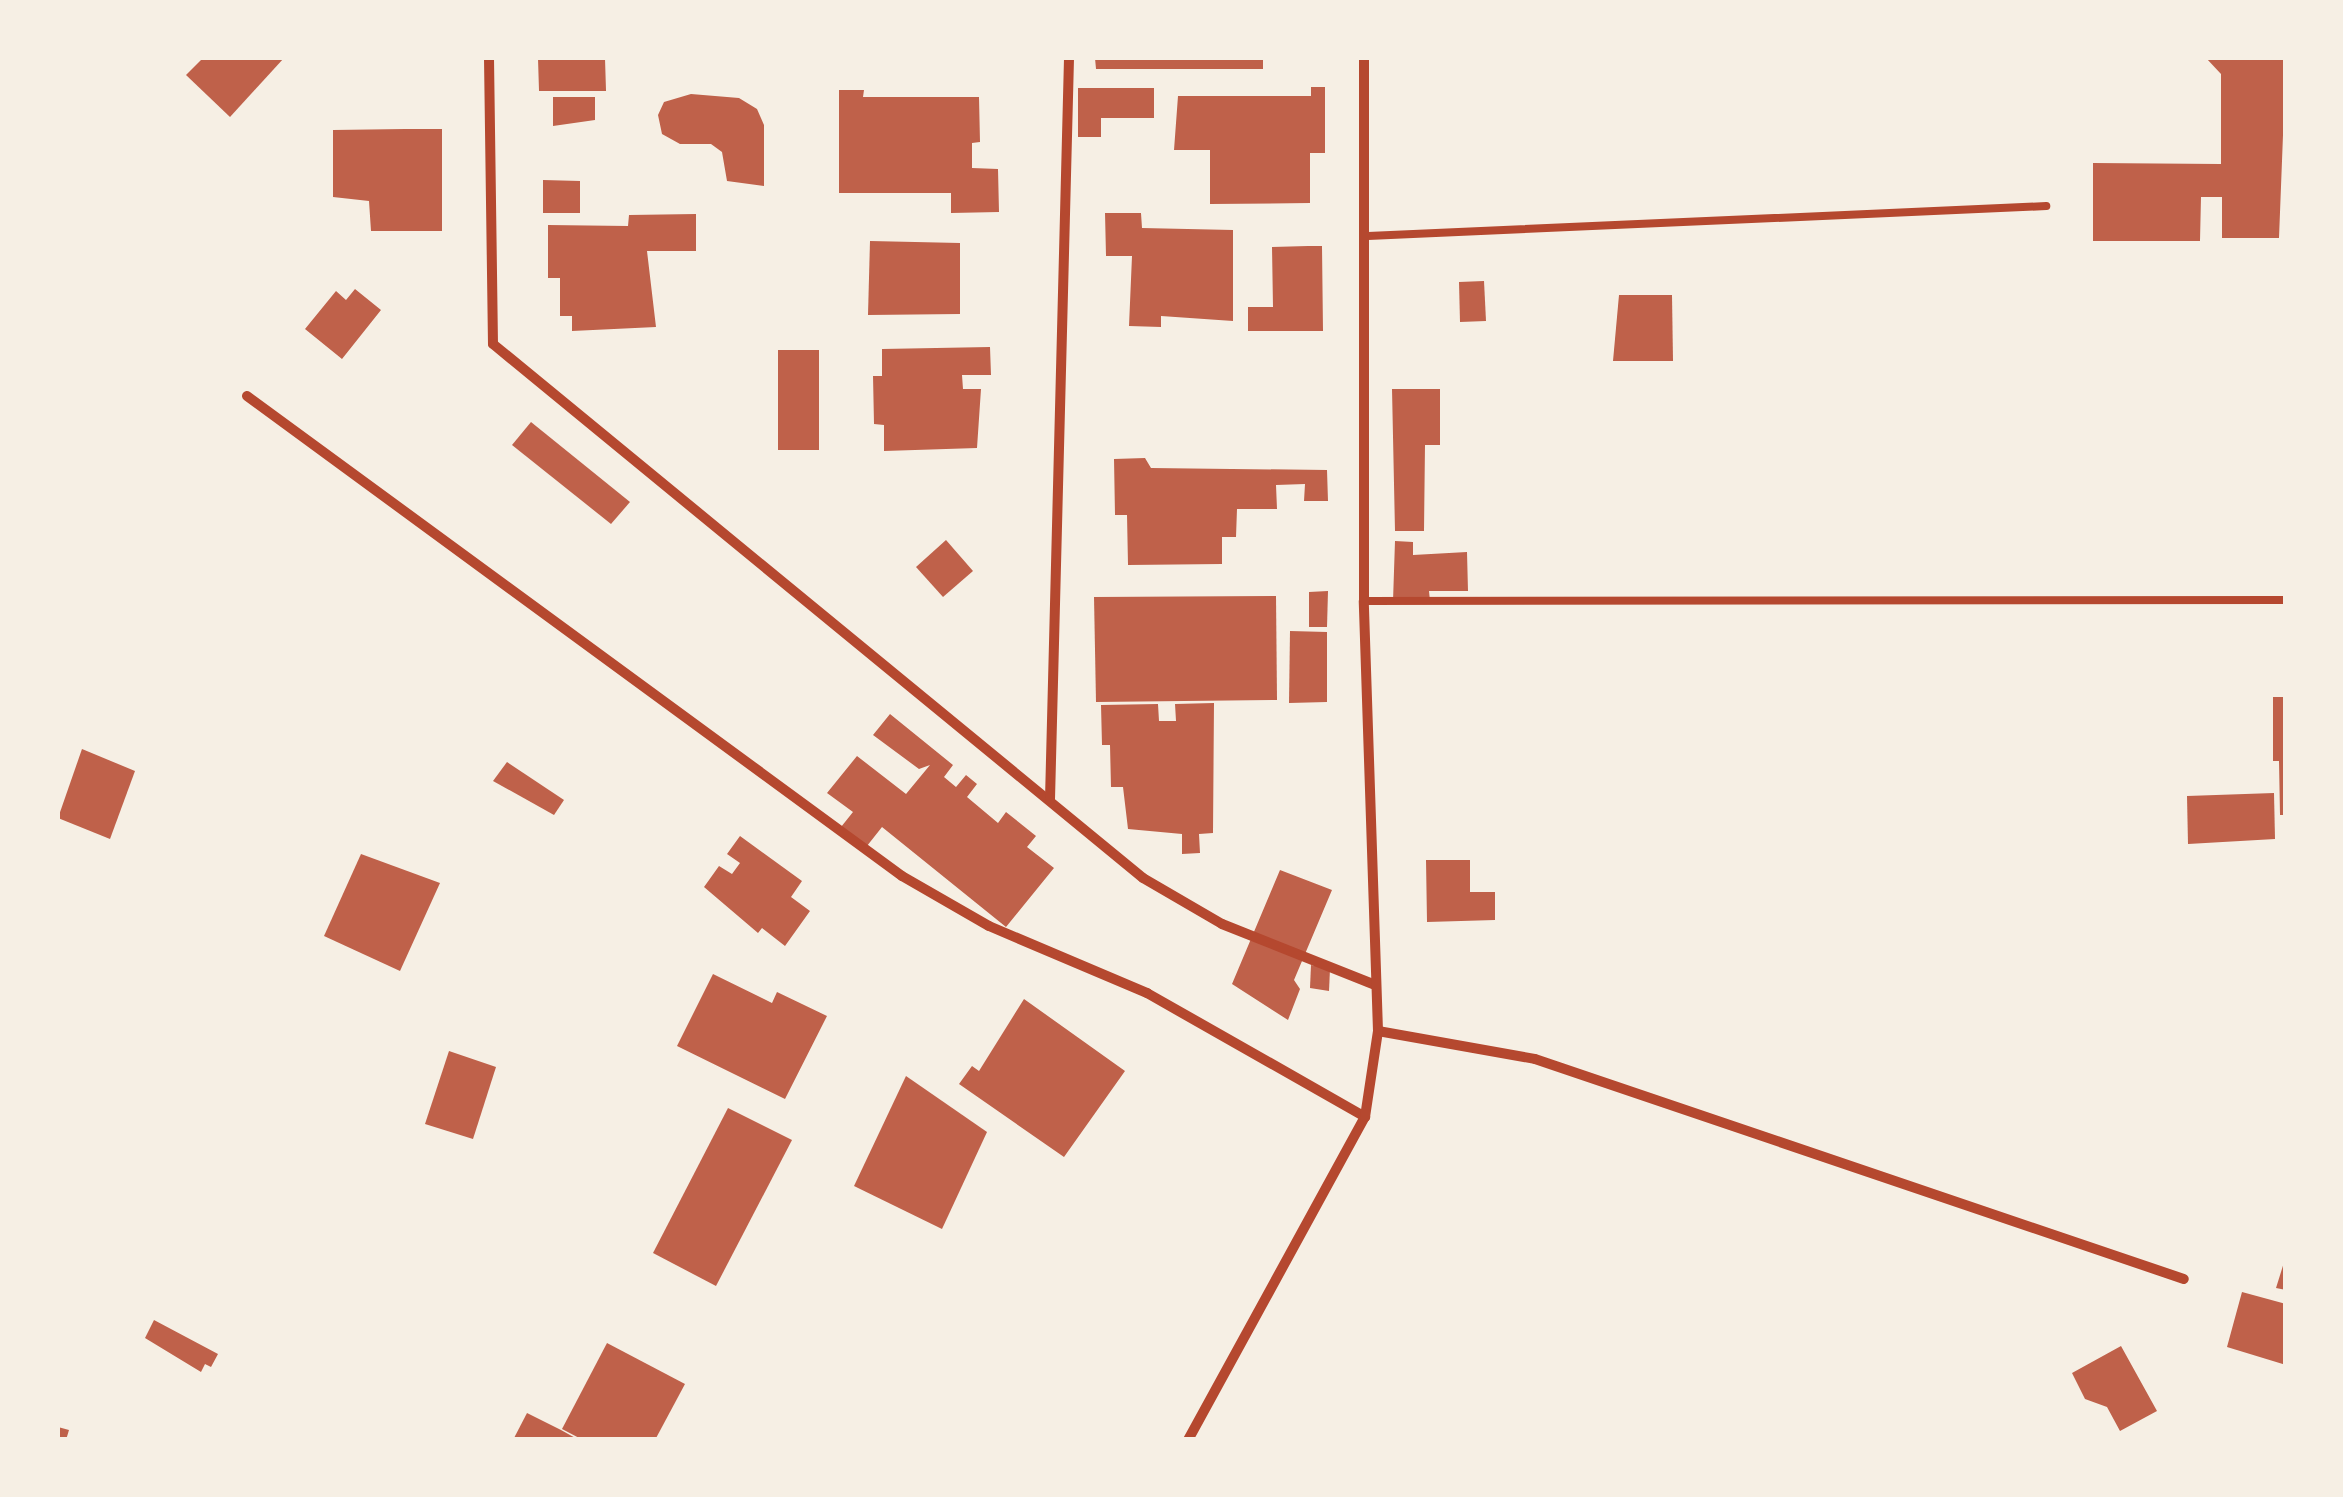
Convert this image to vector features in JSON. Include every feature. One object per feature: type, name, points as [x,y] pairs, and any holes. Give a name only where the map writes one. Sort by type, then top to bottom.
[{"type":"street","points":[[489,58],[493,344],[1182,904],[1375,985]]},
{"type":"street","points":[[1050,799],[1069,58]]},
{"type":"street","points":[[1188,1440],[1365,1117],[1378,1031],[1364,601],[1368,236],[1364,58]]},
{"type":"street","points":[[247,396],[902,876],[988,926],[1148,992],[1365,1117]]},
{"type":"street","points":[[1378,1031],[1535,1059],[2184,1279]]},
{"type":"lane","points":[[1368,236],[2046,206]]},
{"type":"lane","points":[[1364,601],[2286,600]]},
{"type":"building","points":[[203,58],[284,58],[230,117],[186,75]]},
{"type":"building","points":[[538,58],[605,58],[606,91],[539,91]]},
{"type":"building","points":[[1095,58],[1263,58],[1263,69],[1096,69]]},
{"type":"building","points":[[2206,58],[2286,58],[2279,238],[2222,238],[2222,197],[2201,197],[2200,241],[2093,241],[2093,163],[2221,164],[2221,74]]},
{"type":"building","points":[[1311,87],[1325,87],[1325,153],[1310,153],[1310,203],[1210,204],[1210,150],[1174,150],[1178,96],[1311,96]]},
{"type":"building","points":[[1078,88],[1154,88],[1154,118],[1101,118],[1101,137],[1078,137]]},
{"type":"building","points":[[839,90],[864,90],[863,97],[979,97],[980,142],[972,143],[972,168],[998,169],[999,212],[951,213],[951,193],[839,193]]},
{"type":"building","points":[[691,94],[739,98],[757,109],[764,125],[764,186],[727,181],[722,152],[711,144],[680,144],[662,134],[658,115],[664,102]]},
{"type":"building","points":[[553,97],[595,97],[595,120],[553,126]]},
{"type":"building","points":[[442,129],[442,231],[371,231],[369,201],[333,197],[333,130]]},
{"type":"building","points":[[543,180],[580,181],[580,213],[543,213]]},
{"type":"building","points":[[1105,213],[1141,213],[1142,228],[1233,230],[1233,321],[1161,316],[1161,327],[1129,326],[1132,256],[1106,256]]},
{"type":"building","points":[[696,214],[696,251],[647,251],[656,327],[572,331],[572,316],[560,316],[560,278],[548,278],[548,225],[628,226],[629,215]]},
{"type":"building","points":[[870,241],[960,243],[960,314],[868,315]]},
{"type":"building","points":[[1322,246],[1323,331],[1248,331],[1248,307],[1273,307],[1272,247]]},
{"type":"building","points":[[1484,281],[1486,321],[1460,322],[1459,282]]},
{"type":"building","points":[[355,289],[381,310],[342,359],[305,329],[336,291],[346,300]]},
{"type":"building","points":[[1619,295],[1672,295],[1673,361],[1613,361]]},
{"type":"building","points":[[990,347],[991,375],[962,375],[963,389],[981,389],[977,448],[884,451],[884,425],[874,424],[873,376],[882,376],[882,349]]},
{"type":"building","points":[[778,350],[819,350],[819,450],[778,450]]},
{"type":"building","points":[[1392,389],[1440,389],[1440,445],[1425,445],[1424,531],[1395,531]]},
{"type":"building","points":[[531,422],[630,502],[611,524],[512,445]]},
{"type":"building","points":[[1145,458],[1151,468],[1327,470],[1328,501],[1304,501],[1305,484],[1276,485],[1277,509],[1237,509],[1236,537],[1222,537],[1222,564],[1128,565],[1127,515],[1115,515],[1114,459]]},
{"type":"building","points":[[946,540],[973,571],[943,597],[916,567]]},
{"type":"building","points":[[1395,541],[1413,542],[1413,555],[1467,552],[1468,591],[1429,591],[1430,601],[1393,601]]},
{"type":"building","points":[[1328,591],[1327,627],[1309,627],[1309,592]]},
{"type":"building","points":[[1276,596],[1277,700],[1096,702],[1094,597]]},
{"type":"building","points":[[1290,631],[1327,632],[1327,702],[1289,703]]},
{"type":"building","points":[[2273,697],[2286,697],[2286,815],[2280,815],[2279,761],[2273,761]]},
{"type":"building","points":[[1214,703],[1213,833],[1199,834],[1200,853],[1182,854],[1182,834],[1128,829],[1123,787],[1111,787],[1110,745],[1102,745],[1101,705],[1158,704],[1159,721],[1176,721],[1175,704]]},
{"type":"building","points":[[890,714],[953,765],[944,777],[956,787],[966,775],[977,784],[967,797],[998,823],[1006,812],[1036,836],[1027,847],[1054,868],[1006,927],[882,827],[863,851],[837,832],[853,812],[827,793],[857,756],[906,794],[930,765],[919,769],[873,735]]},
{"type":"building","points":[[82,749],[135,771],[110,839],[58,818]]},
{"type":"building","points":[[507,762],[564,800],[554,815],[493,781]]},
{"type":"building","points":[[2274,793],[2275,839],[2188,844],[2187,796]]},
{"type":"building","points":[[740,836],[802,881],[791,897],[810,911],[785,946],[762,928],[758,933],[704,887],[719,866],[732,874],[740,863],[727,854]]},
{"type":"building","points":[[361,854],[440,883],[400,971],[324,936]]},
{"type":"building","points":[[1426,860],[1470,860],[1470,892],[1495,892],[1495,920],[1427,922]]},
{"type":"building","points":[[1280,870],[1332,890],[1294,980],[1300,989],[1288,1020],[1232,984]]},
{"type":"building","points":[[1311,965],[1330,969],[1329,991],[1310,988]]},
{"type":"building","points":[[713,974],[772,1003],[777,992],[827,1016],[785,1099],[677,1046]]},
{"type":"building","points":[[1024,999],[1125,1071],[1064,1157],[959,1084],[972,1066],[979,1071]]},
{"type":"building","points":[[449,1051],[496,1067],[473,1139],[425,1124]]},
{"type":"building","points":[[906,1076],[987,1132],[942,1229],[854,1186]]},
{"type":"building","points":[[728,1108],[792,1140],[716,1286],[653,1253]]},
{"type":"building","points":[[2286,1256],[2286,1290],[2276,1288]]},
{"type":"building","points":[[2242,1292],[2286,1304],[2286,1365],[2227,1347]]},
{"type":"building","points":[[154,1320],[218,1354],[211,1367],[205,1364],[201,1372],[145,1338]]},
{"type":"building","points":[[607,1343],[685,1384],[655,1440],[583,1440],[562,1429]]},
{"type":"building","points":[[2121,1346],[2157,1411],[2120,1431],[2107,1407],[2085,1399],[2072,1373]]},
{"type":"building","points":[[527,1413],[561,1430],[579,1440],[513,1440]]},
{"type":"building","points":[[58,1427],[69,1430],[66,1440],[58,1440]]}]
